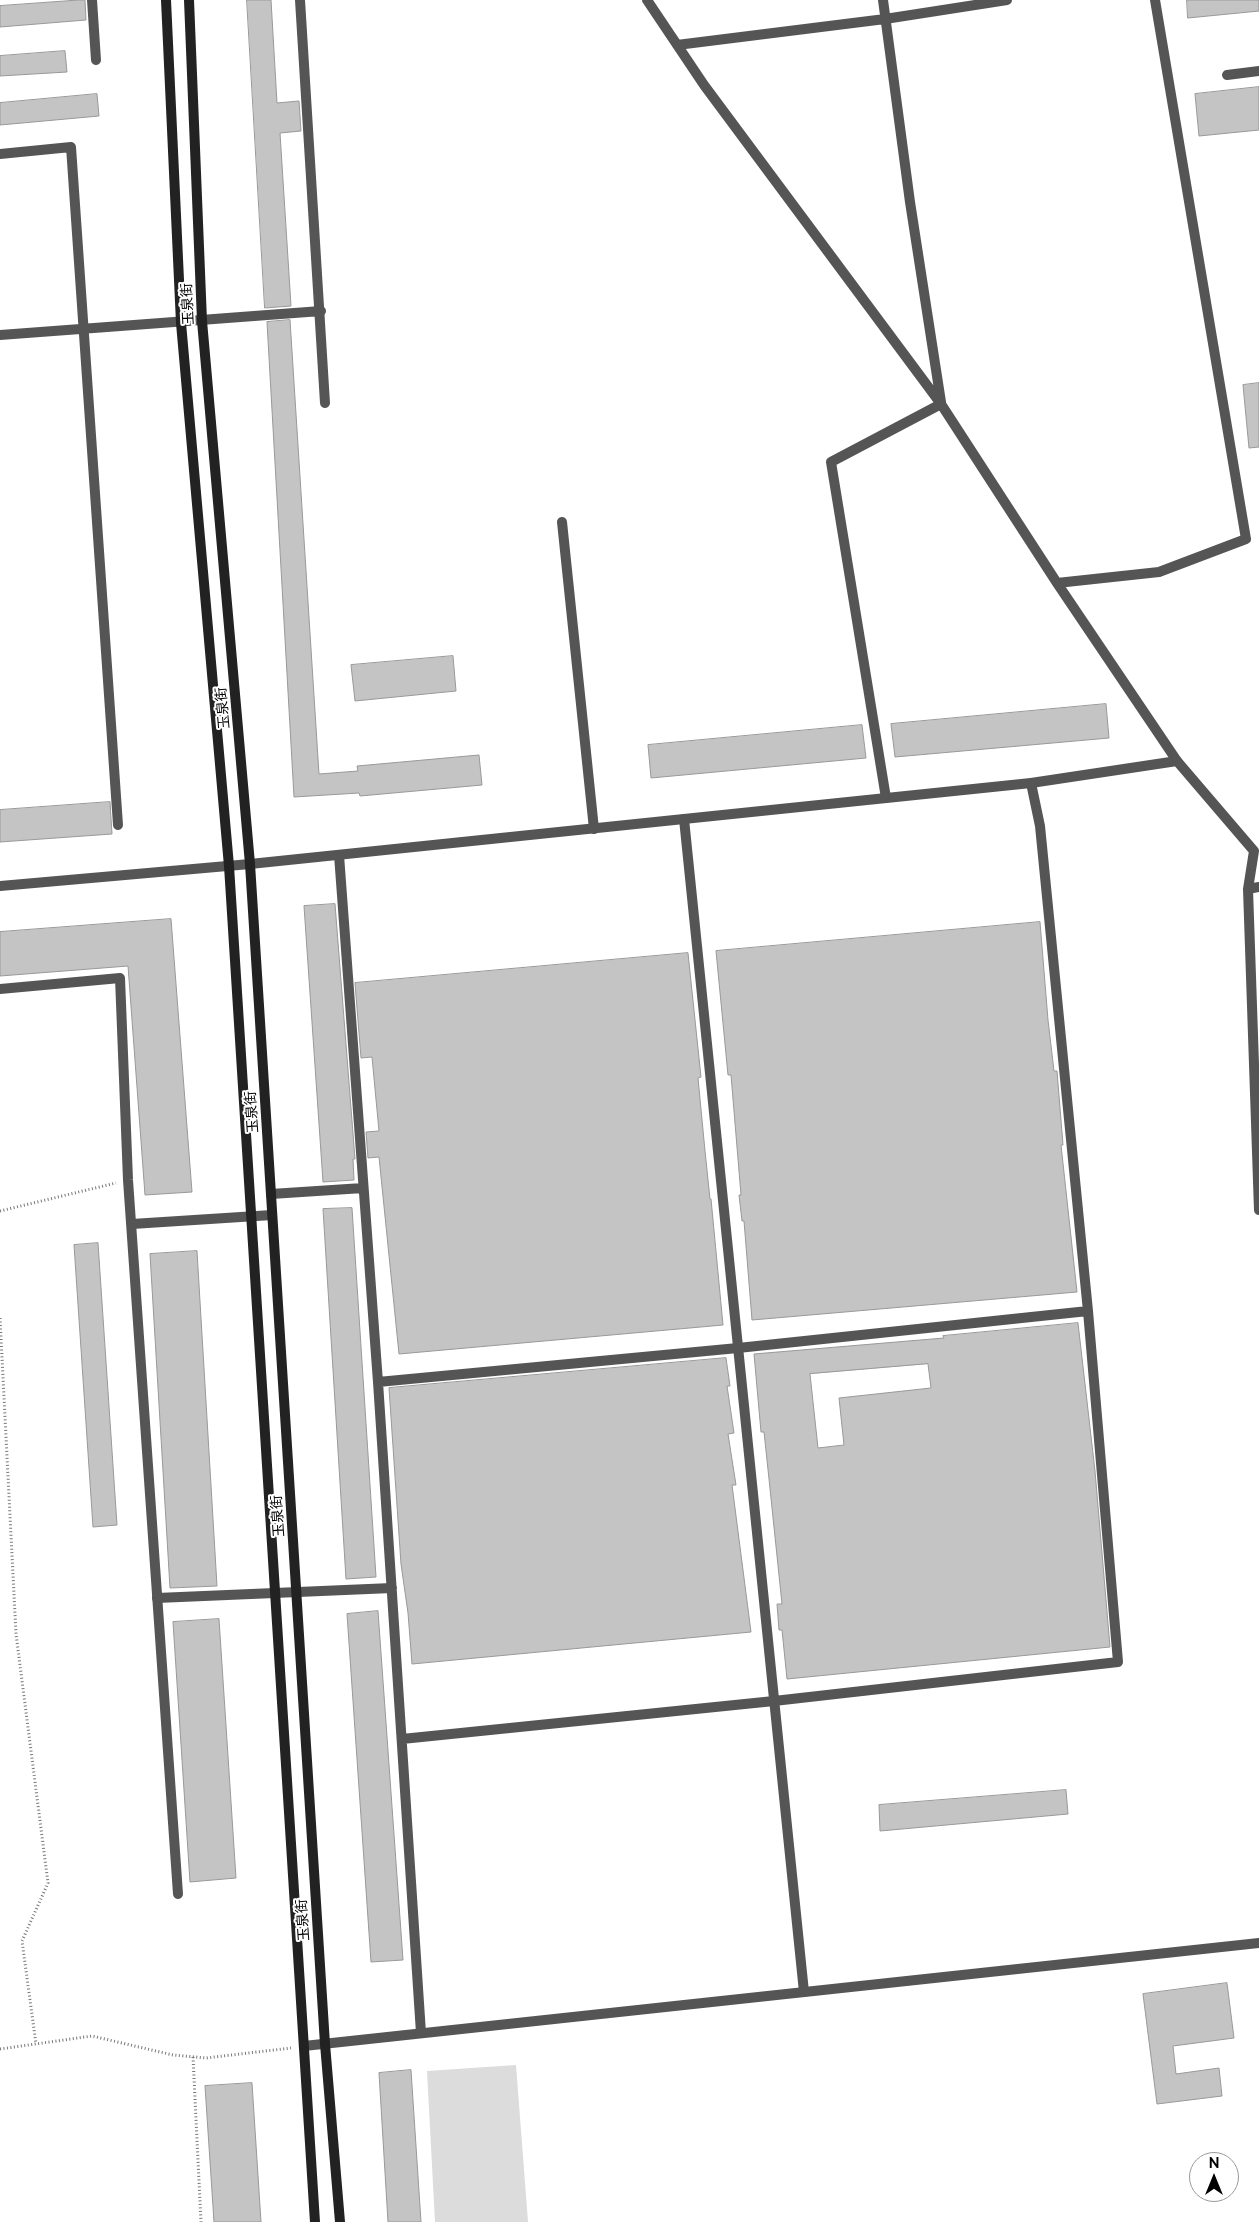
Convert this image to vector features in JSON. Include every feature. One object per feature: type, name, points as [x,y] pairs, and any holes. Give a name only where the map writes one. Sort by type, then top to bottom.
[{"type":"main road","name":"玉泉街","points":[[166,0],[181,323],[229,866],[315,2222]]},
{"type":"main road","name":"玉泉街","points":[[189,0],[202,321],[250,864],[325,2044],[340,2222]]},
{"type":"street","points":[[92,0],[96,60]]},
{"type":"street","points":[[300,0],[326,403]]},
{"type":"street","points":[[646,0],[710,93],[941,404],[1057,583],[1177,761],[1256,850],[1248,889],[1259,1210]]},
{"type":"street","points":[[883,0],[910,202],[941,404]]},
{"type":"street","points":[[677,45],[886,19],[1007,0]]},
{"type":"street","points":[[1057,583],[1159,572],[1246,539],[1155,0]]},
{"type":"street","points":[[1228,74],[1259,71]]},
{"type":"street","points":[[0,154],[71,148],[118,825]]},
{"type":"street","points":[[0,336],[321,311]]},
{"type":"street","points":[[886,798],[831,462],[941,404]]},
{"type":"street","points":[[562,522],[594,829]]},
{"type":"street","points":[[0,886],[250,864],[1031,784],[1177,761]]},
{"type":"street","points":[[402,1740],[774,1701],[1118,1662],[1088,1311],[1040,826],[1031,784]]},
{"type":"street","points":[[684,819],[804,1992]]},
{"type":"street","points":[[339,855],[378,1382],[420,2033]]},
{"type":"street","points":[[1248,889],[1259,887]]},
{"type":"street","points":[[0,988],[120,978],[128,1180],[178,1894]]},
{"type":"street","points":[[271,1194],[363,1188]]},
{"type":"street","points":[[132,1224],[272,1215]]},
{"type":"street","points":[[378,1382],[738,1348],[1088,1311]]},
{"type":"street","points":[[157,1598],[392,1588]]},
{"type":"street","points":[[304,2046],[1259,1943]]},
{"type":"path","points":[[0,1211],[128,1180]]},
{"type":"path","points":[[0,1318],[16,1634],[48,1883],[22,1940],[36,2044]]},
{"type":"path","points":[[0,2049],[92,2036],[173,2055],[206,2058],[304,2046]]},
{"type":"path","points":[[193,2057],[201,2222]]},
{"type":"shaded area","points":[[516,2065],[528,2222],[435,2222],[427,2071]]},
{"type":"building","points":[[85,0],[86,20],[0,27],[0,6]]},
{"type":"building","points":[[247,0],[271,0],[277,103],[299,101],[301,131],[280,133],[291,306],[265,308]]},
{"type":"building","points":[[1187,0],[1259,0],[1259,11],[1188,18]]},
{"type":"building","points":[[65,51],[67,72],[0,76],[0,56]]},
{"type":"building","points":[[1259,87],[1259,130],[1199,136],[1195,94]]},
{"type":"building","points":[[97,94],[99,116],[0,125],[0,103]]},
{"type":"building","points":[[290,320],[319,774],[358,771],[357,766],[479,755],[482,785],[360,796],[359,793],[294,797],[267,322]]},
{"type":"building","points":[[1259,383],[1259,447],[1249,448],[1243,385]]},
{"type":"building","points":[[453,656],[456,691],[355,701],[351,665]]},
{"type":"building","points":[[1106,704],[1109,738],[895,757],[891,724]]},
{"type":"building","points":[[862,725],[866,758],[651,778],[648,745]]},
{"type":"building","points":[[110,802],[112,834],[0,842],[0,810]]},
{"type":"building","points":[[335,904],[355,1159],[353,1159],[354,1180],[323,1182],[304,906]]},
{"type":"building","points":[[171,919],[192,1192],[145,1195],[128,966],[0,976],[0,932]]},
{"type":"building","points":[[1040,922],[1048,1020],[1054,1071],[1057,1071],[1063,1145],[1061,1145],[1077,1292],[752,1320],[744,1221],[742,1221],[739,1195],[741,1195],[731,1075],[728,1075],[716,951]]},
{"type":"building","points":[[688,953],[701,1077],[698,1078],[723,1325],[399,1354],[379,1157],[368,1158],[366,1132],[379,1131],[372,1057],[361,1058],[355,983]]},
{"type":"building","points":[[352,1208],[376,1577],[346,1579],[323,1209]]},
{"type":"building","points":[[98,1243],[117,1525],[93,1527],[74,1245]]},
{"type":"building","points":[[197,1251],[217,1586],[170,1588],[150,1254]]},
{"type":"building","points":[[1078,1323],[1095,1471],[1110,1647],[787,1679],[782,1630],[779,1630],[777,1604],[782,1604],[764,1432],[761,1432],[754,1354],[944,1338],[943,1336]],"holes":[[[928,1364],[931,1388],[839,1398],[844,1445],[818,1448],[810,1374]]]},
{"type":"building","points":[[726,1358],[730,1386],[727,1386],[734,1433],[728,1434],[736,1485],[732,1485],[751,1632],[412,1664],[408,1613],[401,1564],[389,1388]]},
{"type":"building","points":[[378,1611],[403,1960],[371,1962],[347,1614]]},
{"type":"building","points":[[219,1619],[236,1878],[190,1882],[173,1622]]},
{"type":"building","points":[[1066,1790],[1068,1814],[880,1831],[879,1805]]},
{"type":"building","points":[[1227,1983],[1234,2038],[1173,2046],[1176,2074],[1219,2068],[1222,2096],[1157,2104],[1143,1994]]},
{"type":"building","points":[[411,2070],[421,2222],[388,2222],[379,2073]]},
{"type":"building","points":[[252,2083],[261,2222],[214,2222],[205,2086]]}]
